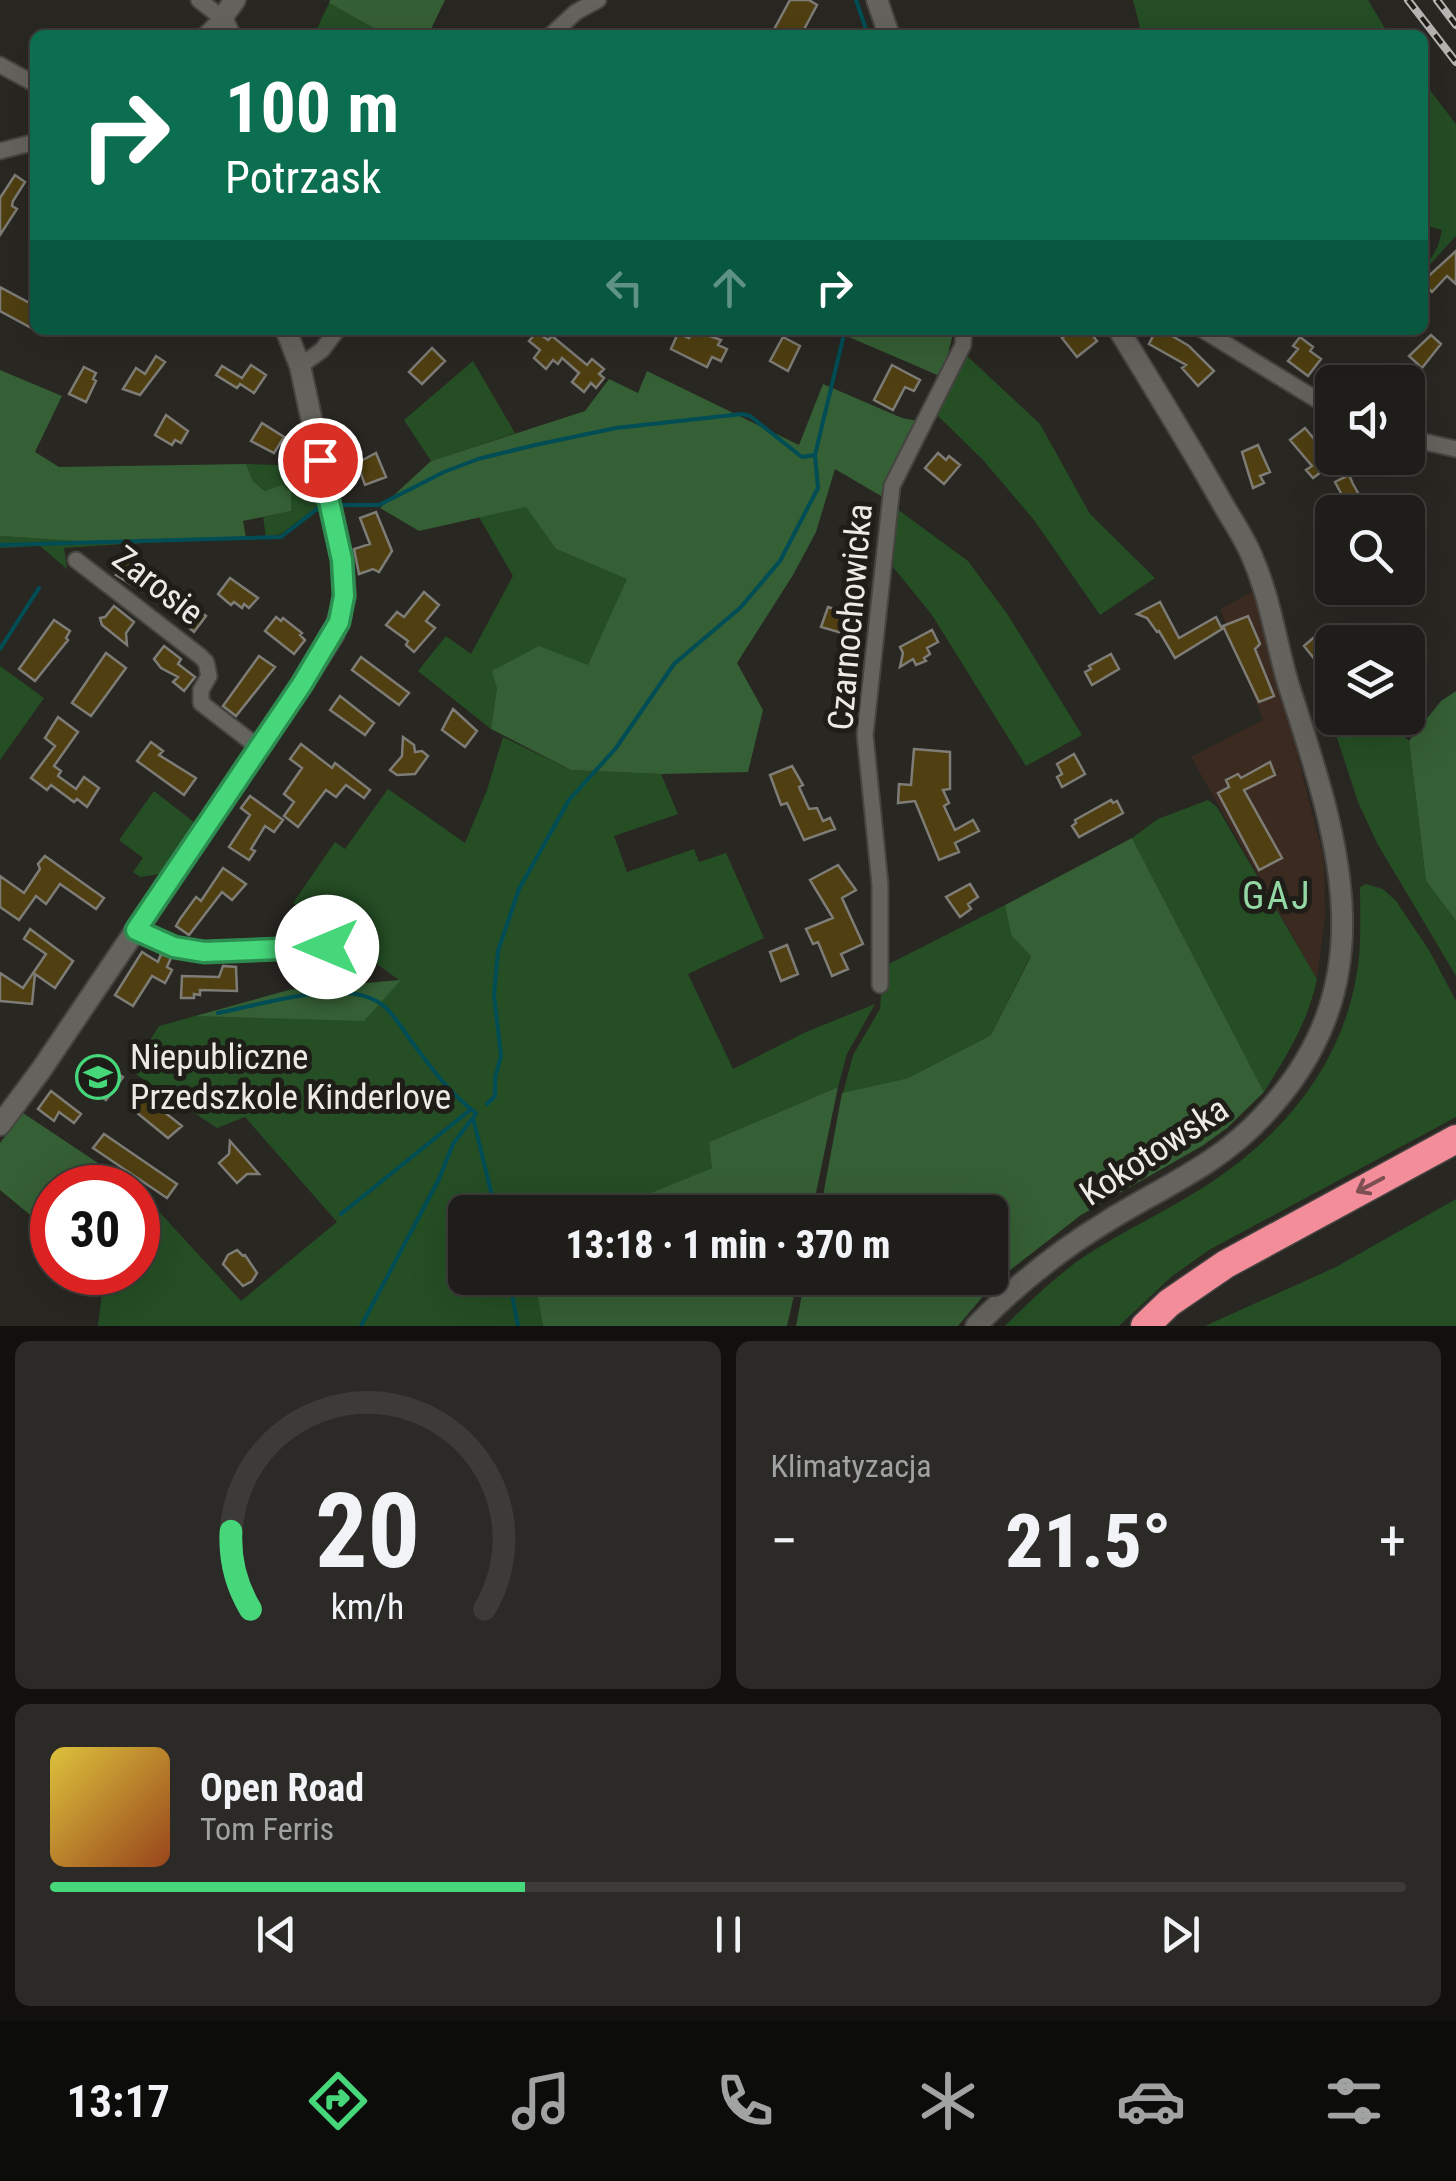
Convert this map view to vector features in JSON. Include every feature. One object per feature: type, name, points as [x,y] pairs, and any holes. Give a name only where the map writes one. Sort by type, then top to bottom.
[{"type":"highway","points":[[1145,1326],[1169,1303],[1226,1264],[1456,1139]]},
{"type":"street","points":[[199,0],[226,27],[235,0]]},
{"type":"street","points":[[556,30],[576,12],[598,0]]},
{"type":"street","points":[[877,0],[887,30]]},
{"type":"street","points":[[0,65],[30,81]]},
{"type":"street","points":[[0,152],[30,143]]},
{"type":"street","points":[[0,1125],[332,638],[344,596],[342,560],[300,366],[288,335]]},
{"type":"street","points":[[300,366],[322,350],[333,335]]},
{"type":"street","name":"Czarnochowicka","points":[[880,985],[880,884],[865,735],[892,486],[956,361],[964,335]]},
{"type":"street","name":"Kokotowska","points":[[976,1326],[1066,1248],[1207,1164],[1266,1113],[1295,1076],[1315,1039],[1332,994],[1341,948],[1343,901],[1333,827],[1254,559],[1122,335]]},
{"type":"street","points":[[1211,335],[1315,399]]},
{"type":"street","points":[[1425,442],[1456,450]]},
{"type":"street","name":"Zarosie","points":[[76,560],[206,662],[209,676],[201,690],[201,703],[258,747]]},
{"type":"street","points":[[136,930],[174,947],[204,952],[327,947]]},
{"type":"shaded area","points":[[1256,590],[1324,860],[1325,917],[1317,979],[1191,757],[1263,720],[1220,609]]},
{"type":"green space","points":[[445,0],[433,30],[377,30],[329,3]]},
{"type":"green space","points":[[1133,0],[1368,0],[1386,30],[1141,30]]},
{"type":"green space","points":[[329,3],[377,30],[316,30]]},
{"type":"green space","points":[[1428,88],[1456,124],[1456,236],[1428,267],[1442,230],[1428,226]]},
{"type":"green space","points":[[844,335],[953,335],[942,377]]},
{"type":"green space","points":[[967,356],[1040,424],[1090,514],[1155,578],[1100,615],[1034,520],[983,460],[937,415]]},
{"type":"green space","points":[[473,361],[515,433],[431,461],[404,420]]},
{"type":"green space","points":[[0,370],[62,396],[35,452],[59,467],[246,464],[253,481],[265,491],[282,485],[291,492],[291,511],[243,521],[246,538],[124,544],[0,536]]},
{"type":"green space","points":[[647,371],[799,445],[823,384],[902,418],[918,421],[881,496],[835,469],[816,532],[737,663],[763,710],[748,772],[571,770],[491,729],[497,688],[492,671],[539,646],[588,665],[627,579],[556,549],[526,507],[419,531],[380,508],[431,461],[585,411],[609,379],[638,393]]},
{"type":"green space","points":[[308,429],[321,504],[281,534],[266,537],[263,517],[291,511],[253,481],[246,464],[278,465],[299,430]]},
{"type":"green space","points":[[526,506],[556,549],[628,579],[588,666],[497,688],[491,729],[418,671],[446,636],[471,654],[513,576],[479,517]]},
{"type":"green space","points":[[897,509],[968,561],[1008,615],[1082,735],[1026,766],[932,615],[893,567]]},
{"type":"green space","points":[[0,536],[124,544],[64,548],[67,569],[40,546],[0,548]]},
{"type":"green space","points":[[0,666],[44,698],[0,760]]},
{"type":"green space","points":[[1456,691],[1456,921],[1426,881],[1409,741],[1414,735],[1425,735],[1425,721],[1441,701]]},
{"type":"green space","points":[[1336,735],[1403,735],[1409,741],[1426,881],[1456,921],[1456,976],[1377,843],[1358,802]]},
{"type":"green space","points":[[503,737],[571,770],[661,774],[678,814],[614,836],[627,872],[694,849],[699,862],[726,853],[764,938],[688,974],[733,1069],[806,1032],[875,1004],[847,1054],[838,1087],[709,1142],[713,1168],[646,1195],[448,1195],[448,1295],[537,1295],[543,1326],[98,1326],[102,1295],[160,1295],[160,1213],[241,1301],[337,1222],[245,1117],[217,1128],[131,1071],[159,1026],[289,990],[399,980],[293,903],[335,842],[345,849],[388,789],[465,843]]},
{"type":"green space","points":[[154,791],[195,823],[160,874],[140,877],[133,872],[143,858],[119,840]]},
{"type":"green space","points":[[1208,800],[1217,807],[1317,979],[1302,1024],[1264,1092],[1132,838],[1158,819]]},
{"type":"green space","points":[[1132,838],[1264,1092],[1202,1146],[1081,1215],[1008,1272],[1008,1195],[823,1195],[842,1093],[908,1078],[991,1035],[1031,956],[1011,935],[1005,905]]},
{"type":"green space","points":[[1366,884],[1383,889],[1396,901],[1429,950],[1456,1001],[1456,1117],[1209,1250],[1171,1277],[1119,1326],[1005,1326],[1085,1256],[1232,1168],[1281,1124],[1321,1071],[1348,1011],[1359,956],[1360,887]]},
{"type":"green space","points":[[1005,905],[1011,935],[1031,955],[991,1035],[908,1078],[843,1093],[853,1055],[880,1009],[883,967]]},
{"type":"green space","points":[[401,980],[364,1021],[196,1016],[289,990]]},
{"type":"green space","points":[[838,1087],[816,1195],[646,1195],[712,1168],[709,1142]]},
{"type":"green space","points":[[23,1113],[101,1165],[30,1165],[30,1215],[0,1190],[0,1143]]},
{"type":"green space","points":[[1456,1199],[1456,1326],[1205,1326],[1336,1267]]},
{"type":"green space","points":[[537,1295],[794,1295],[787,1326],[543,1326]]},
{"type":"green space","points":[[802,1295],[984,1295],[958,1326],[796,1326]]},
{"type":"building","points":[[790,0],[809,0],[817,5],[804,30],[774,30]]},
{"type":"building","points":[[15,175],[25,182],[13,201],[12,206],[17,209],[0,235],[0,198]]},
{"type":"building","points":[[1456,251],[1456,284],[1447,276],[1432,292],[1428,277]]},
{"type":"building","points":[[0,287],[30,303],[30,327],[0,311]]},
{"type":"building","points":[[534,335],[548,340],[552,336],[587,365],[592,359],[604,369],[599,374],[604,378],[596,388],[591,383],[584,392],[572,382],[579,373],[562,358],[558,364],[553,360],[546,369],[534,358],[540,350],[529,341]]},
{"type":"building","points":[[677,335],[707,335],[721,340],[718,345],[727,349],[721,361],[712,357],[707,367],[671,349]]},
{"type":"building","points":[[1092,335],[1097,341],[1077,357],[1062,338]]},
{"type":"building","points":[[1154,335],[1171,335],[1189,346],[1214,371],[1198,386],[1182,368],[1186,365],[1149,344]]},
{"type":"building","points":[[1431,335],[1441,344],[1424,365],[1409,356]]},
{"type":"building","points":[[783,337],[800,346],[788,371],[770,361]]},
{"type":"building","points":[[1300,337],[1321,359],[1308,376],[1288,361],[1298,349],[1293,346]]},
{"type":"building","points":[[432,348],[445,361],[422,384],[409,372]]},
{"type":"building","points":[[156,356],[165,362],[140,395],[123,389],[136,368],[145,374]]},
{"type":"building","points":[[251,365],[266,375],[254,393],[216,375],[222,366],[242,378]]},
{"type":"building","points":[[892,365],[920,380],[914,391],[905,387],[893,410],[874,400]]},
{"type":"building","points":[[84,367],[96,373],[86,402],[69,394]]},
{"type":"building","points":[[166,415],[188,431],[181,443],[175,440],[172,445],[155,435]]},
{"type":"building","points":[[262,423],[284,437],[274,453],[251,441]]},
{"type":"building","points":[[1305,428],[1315,440],[1317,475],[1313,478],[1306,470],[1312,466],[1290,440]]},
{"type":"building","points":[[1258,445],[1270,472],[1260,476],[1264,483],[1253,488],[1242,452]]},
{"type":"building","points":[[376,453],[386,477],[365,485],[357,463]]},
{"type":"building","points":[[938,453],[960,465],[944,484],[925,468]]},
{"type":"building","points":[[1349,475],[1359,495],[1342,495],[1335,482]]},
{"type":"building","points":[[376,512],[392,551],[379,572],[373,569],[359,574],[354,549],[370,544],[360,518]]},
{"type":"building","points":[[125,557],[154,575],[142,591],[116,575],[121,569],[117,566]]},
{"type":"building","points":[[230,578],[258,598],[249,608],[234,602],[231,605],[218,594]]},
{"type":"building","points":[[424,592],[439,605],[426,621],[435,628],[414,652],[406,645],[408,641],[386,625],[397,612],[404,617]]},
{"type":"building","points":[[181,598],[206,616],[194,632],[171,612]]},
{"type":"building","points":[[1160,602],[1179,638],[1216,617],[1222,629],[1175,658],[1159,631],[1137,614]]},
{"type":"building","points":[[114,606],[134,622],[126,633],[127,645],[102,625],[100,618]]},
{"type":"building","points":[[828,607],[861,617],[859,638],[821,627]]},
{"type":"building","points":[[1248,616],[1260,644],[1255,649],[1274,696],[1259,702],[1223,626]]},
{"type":"building","points":[[276,617],[302,633],[305,640],[294,654],[265,631]]},
{"type":"building","points":[[54,620],[70,631],[68,640],[35,681],[19,669]]},
{"type":"building","points":[[932,630],[938,642],[927,648],[930,654],[924,658],[926,661],[916,665],[913,659],[900,667],[900,647]]},
{"type":"building","points":[[1315,636],[1315,660],[1304,646]]},
{"type":"building","points":[[164,646],[195,677],[184,691],[173,682],[178,677],[154,659]]},
{"type":"building","points":[[106,653],[126,668],[91,716],[72,703]]},
{"type":"building","points":[[1111,654],[1119,669],[1092,685],[1085,672]]},
{"type":"building","points":[[259,656],[275,667],[236,716],[223,706]]},
{"type":"building","points":[[361,657],[409,693],[399,705],[352,670]]},
{"type":"building","points":[[340,696],[374,723],[365,735],[330,710]]},
{"type":"building","points":[[453,709],[477,731],[465,747],[442,730]]},
{"type":"building","points":[[58,717],[78,732],[54,766],[61,771],[58,776],[76,789],[84,777],[99,788],[87,807],[51,785],[47,790],[31,778],[55,746],[45,738]]},
{"type":"building","points":[[403,737],[414,745],[415,752],[422,751],[428,756],[415,774],[397,775],[390,770],[402,756]]},
{"type":"building","points":[[151,742],[163,751],[159,755],[196,778],[184,795],[137,761]]},
{"type":"building","points":[[301,744],[332,768],[335,763],[370,790],[364,798],[346,785],[336,797],[326,790],[298,827],[284,816],[294,802],[284,794],[302,768],[290,759]]},
{"type":"building","points":[[914,749],[950,752],[950,789],[943,790],[949,803],[944,806],[955,830],[973,820],[979,831],[955,843],[959,852],[939,860],[915,801],[898,803],[899,784],[911,785]]},
{"type":"building","points":[[1074,754],[1085,774],[1062,787],[1057,764]]},
{"type":"building","points":[[1270,762],[1275,775],[1244,790],[1282,858],[1259,870],[1218,793],[1229,787],[1226,780],[1238,774],[1241,778]]},
{"type":"building","points":[[792,766],[803,785],[799,787],[809,809],[817,808],[823,821],[830,818],[835,829],[804,840],[787,803],[781,805],[770,775]]},
{"type":"building","points":[[250,796],[283,820],[274,832],[265,826],[249,860],[229,847],[250,815],[241,808]]},
{"type":"building","points":[[1111,800],[1117,801],[1123,813],[1079,837],[1072,826],[1075,820]]},
{"type":"building","points":[[45,856],[104,898],[96,909],[60,884],[46,904],[36,896],[19,920],[0,907],[0,876],[24,893]]},
{"type":"building","points":[[838,865],[856,890],[842,898],[863,944],[841,954],[848,969],[832,976],[818,942],[813,944],[806,929],[833,918],[810,880]]},
{"type":"building","points":[[223,868],[246,884],[232,900],[222,892],[189,935],[176,926],[196,897],[201,901]]},
{"type":"building","points":[[970,884],[978,897],[960,917],[946,897]]},
{"type":"building","points":[[30,929],[73,961],[55,988],[35,974],[32,1004],[0,1001],[0,973],[23,988],[46,954],[24,939]]},
{"type":"building","points":[[787,945],[798,974],[781,981],[770,952]]},
{"type":"building","points":[[142,952],[158,962],[161,954],[171,958],[167,967],[172,970],[165,983],[152,976],[133,1006],[115,995]]},
{"type":"building","points":[[223,966],[236,967],[237,991],[200,990],[194,998],[181,998],[182,976],[219,977]]},
{"type":"building","points":[[87,1070],[115,1072],[123,1077],[106,1100],[79,1081]]},
{"type":"building","points":[[51,1091],[81,1114],[74,1123],[59,1112],[54,1121],[38,1109]]},
{"type":"building","points":[[144,1096],[182,1126],[168,1138],[131,1108]]},
{"type":"building","points":[[104,1134],[149,1165],[118,1165],[93,1148]]},
{"type":"building","points":[[230,1141],[259,1174],[247,1174],[237,1183],[219,1163],[229,1154]]},
{"type":"building","points":[[160,1172],[177,1184],[167,1198],[160,1193]]},
{"type":"building","points":[[237,1250],[257,1273],[243,1286],[223,1264]]},
{"type":"waterway","points":[[856,0],[866,30]]},
{"type":"waterway","points":[[487,1104],[495,1096],[501,1056],[494,995],[498,951],[519,889],[569,800],[616,748],[674,664],[740,608],[780,561],[818,488],[815,455],[844,335]]},
{"type":"waterway","points":[[340,505],[379,505],[444,472],[535,445],[616,428],[742,414],[750,416],[802,457],[815,455]]},
{"type":"waterway","points":[[0,545],[281,537],[321,506]]},
{"type":"waterway","points":[[0,649],[39,588]]},
{"type":"waterway","points":[[218,1013],[328,993],[350,993],[385,1007],[440,1078],[476,1113],[473,1118],[492,1195]]},
{"type":"waterway","points":[[341,1214],[470,1110]]},
{"type":"waterway","points":[[361,1326],[439,1179],[453,1144],[472,1119]]},
{"type":"waterway","points":[[512,1295],[518,1326]]},
{"type":"railway","points":[[1408,0],[1456,62]]},
{"type":"railway","points":[[1437,0],[1456,25]]},
{"type":"place","name":"Niepubliczne Przedszkole Kinderlove","points":[[98,1077]]},
{"type":"district","name":"GAJ","points":[[1277,896]]},
{"type":"route","points":[[320,460],[342,560],[344,596],[339,622],[302,684],[136,930],[174,947],[204,952],[327,947]]}]
